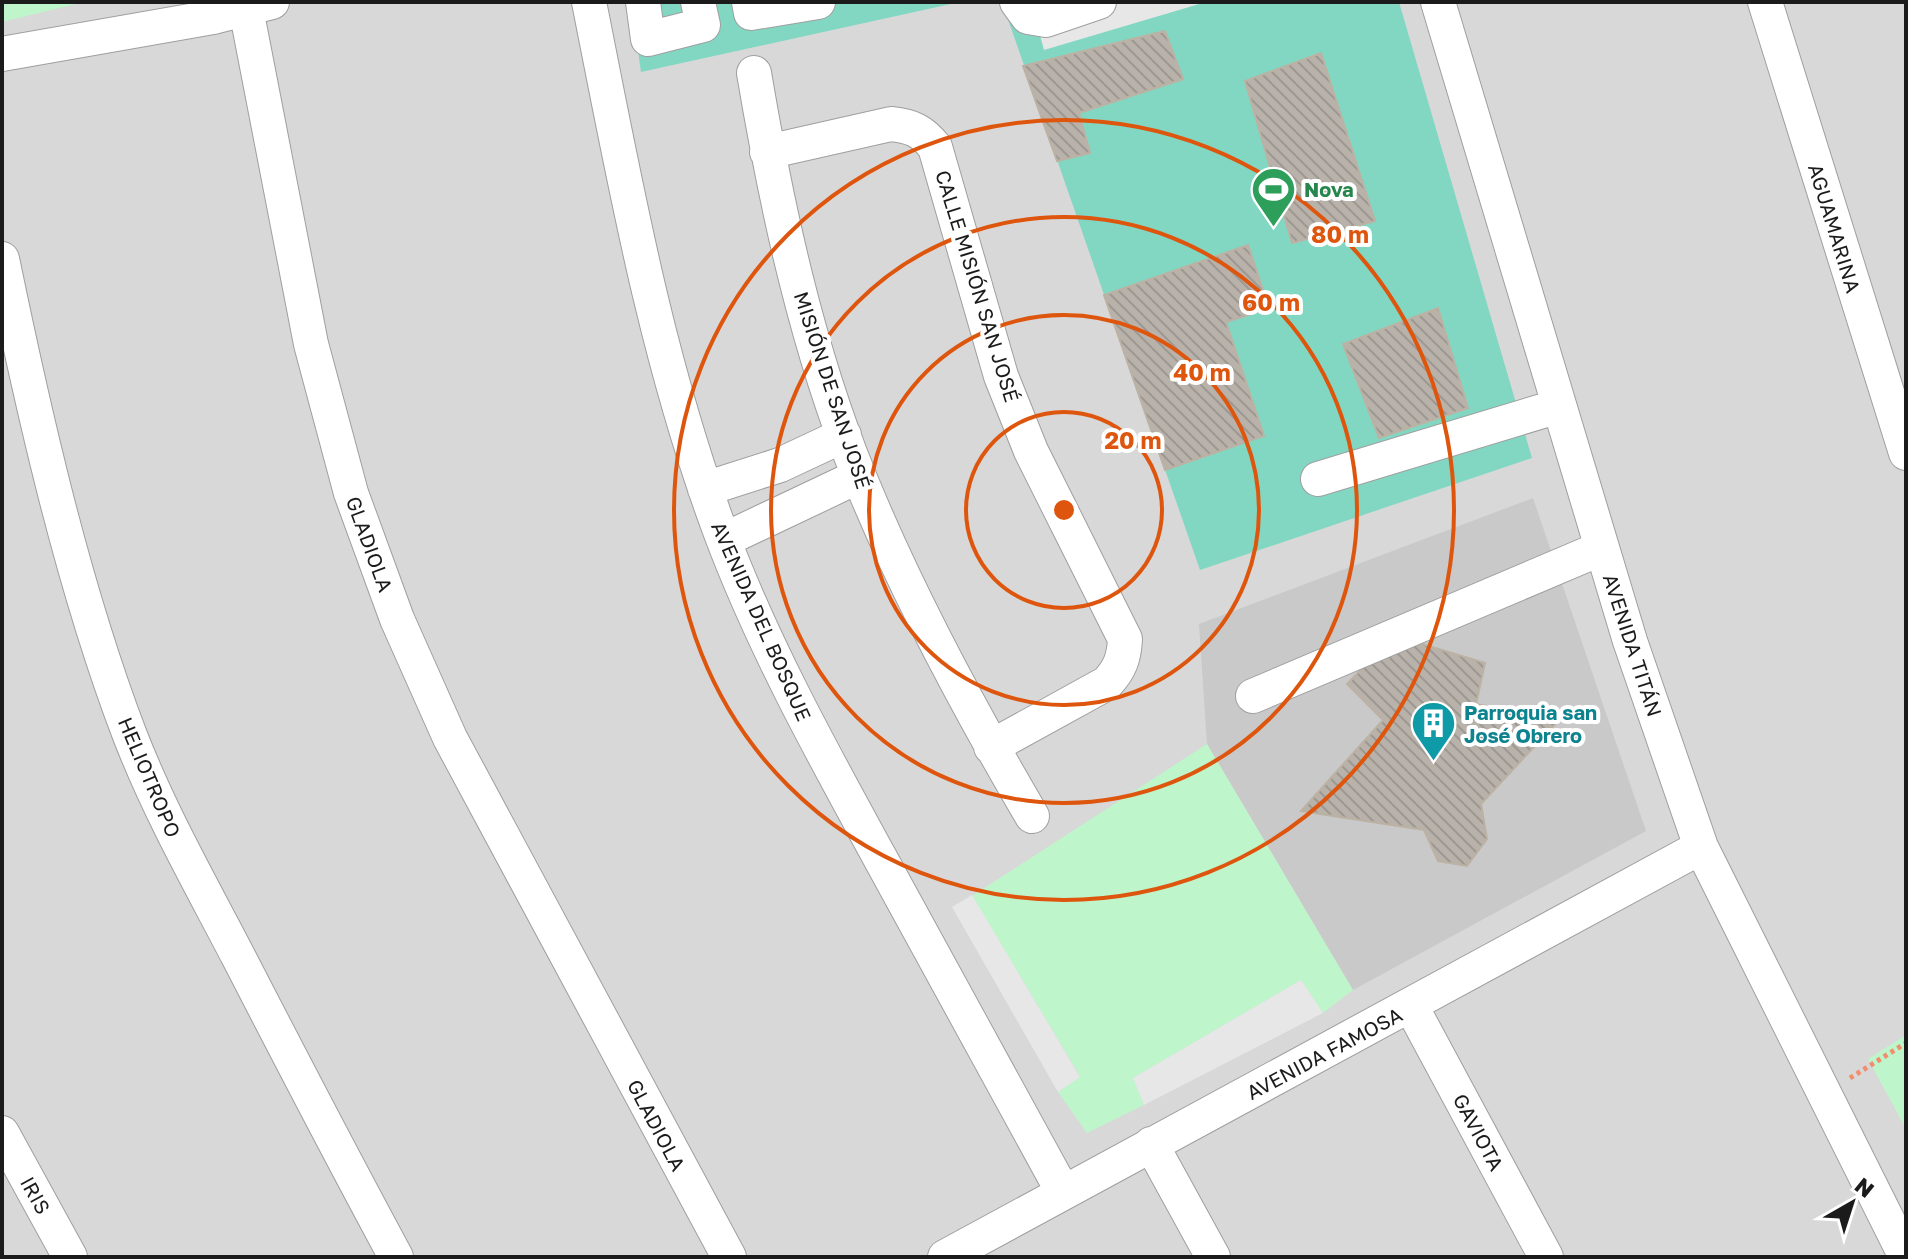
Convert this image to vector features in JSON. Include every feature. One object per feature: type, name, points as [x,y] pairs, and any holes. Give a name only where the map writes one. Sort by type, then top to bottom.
[{"type":"street","name":"AVENIDA DEL BOSQUE","points":[[589,2],[645,284],[669,379],[724,540],[769,647],[828,763],[1063,1192]]},
{"type":"street","points":[[643,2],[648,39],[700,13],[818,2]]},
{"type":"street","points":[[1017,2],[1028,17],[1046,20],[1099,2]]},
{"type":"street","name":"AVENIDA TITÁN","points":[[1438,2],[1602,548],[1701,847],[1906,1257]]},
{"type":"street","name":"AGUAMARINA","points":[[1765,2],[1906,453]]},
{"type":"street","name":"GLADIOLA","points":[[2,54],[259,5],[311,344],[351,493],[397,619],[450,738],[729,1257]]},
{"type":"street","name":"MISIÓN DE SAN JOSÉ","points":[[754,73],[767,152],[813,342],[859,476],[899,567],[991,747],[1032,816]]},
{"type":"street","name":"CALLE MISIÓN SAN JOSÉ","points":[[767,152],[891,124],[909,125],[924,133],[935,147],[1001,376],[1031,451],[1125,639],[1121,664],[1107,683],[991,747]]},
{"type":"street","name":"HELIOTROPO","points":[[2,259],[23,360],[73,550],[102,655],[130,734],[169,826],[396,1257]]},
{"type":"street","points":[[1318,479],[1559,406]]},
{"type":"street","points":[[705,489],[780,465],[844,435]]},
{"type":"street","points":[[724,540],[859,476]]},
{"type":"street","points":[[1253,696],[1602,548]]},
{"type":"street","name":"AVENIDA FAMOSA","points":[[945,1257],[1701,847]]},
{"type":"street","name":"GAVIOTA","points":[[1411,1006],[1546,1257]]},
{"type":"street","name":"IRIS","points":[[2,1133],[70,1257]]},
{"type":"street","points":[[1151,1144],[1213,1257]]},
{"type":"path","points":[[1825,1093],[1906,1043]]},
{"type":"shaded area","points":[[2,2],[1906,2],[1906,1257],[2,1257]]},
{"type":"shaded area","points":[[631,2],[960,2],[641,72]]},
{"type":"shaded area","name":"Nova","points":[[1002,2],[1399,2],[1532,458],[1200,570]]},
{"type":"shaded area","points":[[1031,2],[1206,2],[1044,50]]},
{"type":"shaded area","points":[[1533,498],[1646,831],[1353,990],[1207,744],[1199,624]]},
{"type":"shaded area","points":[[972,895],[1080,1077],[1058,1092],[952,907]]},
{"type":"shaded area","points":[[1301,980],[1323,1013],[1144,1105],[1133,1078]]},
{"type":"green space","points":[[2,2],[84,2],[2,22]]},
{"type":"green space","points":[[1207,744],[1353,990],[1323,1013],[1301,980],[1133,1078],[1144,1105],[1087,1133],[1058,1092],[1080,1076],[972,896]]},
{"type":"green space","points":[[1906,1035],[1906,1129],[1868,1059]]},
{"type":"building","points":[[1165,31],[1183,79],[1079,113],[1090,153],[1057,161],[1023,66]]},
{"type":"building","points":[[1321,53],[1375,221],[1292,243],[1245,81]]},
{"type":"building","points":[[1248,245],[1269,308],[1226,322],[1264,436],[1165,470],[1104,295]]},
{"type":"building","points":[[1438,308],[1468,408],[1379,438],[1343,344]]},
{"type":"building","name":"Parroquia san José Obrero","points":[[1402,638],[1485,663],[1476,704],[1560,719],[1481,804],[1487,839],[1467,866],[1438,861],[1424,830],[1301,811],[1383,720],[1347,684],[1381,649]]},
{"type":"place","name":"Nova","points":[[1273,228]]},
{"type":"place","name":"Parroquia san José Obrero","points":[[1433,762]]}]
